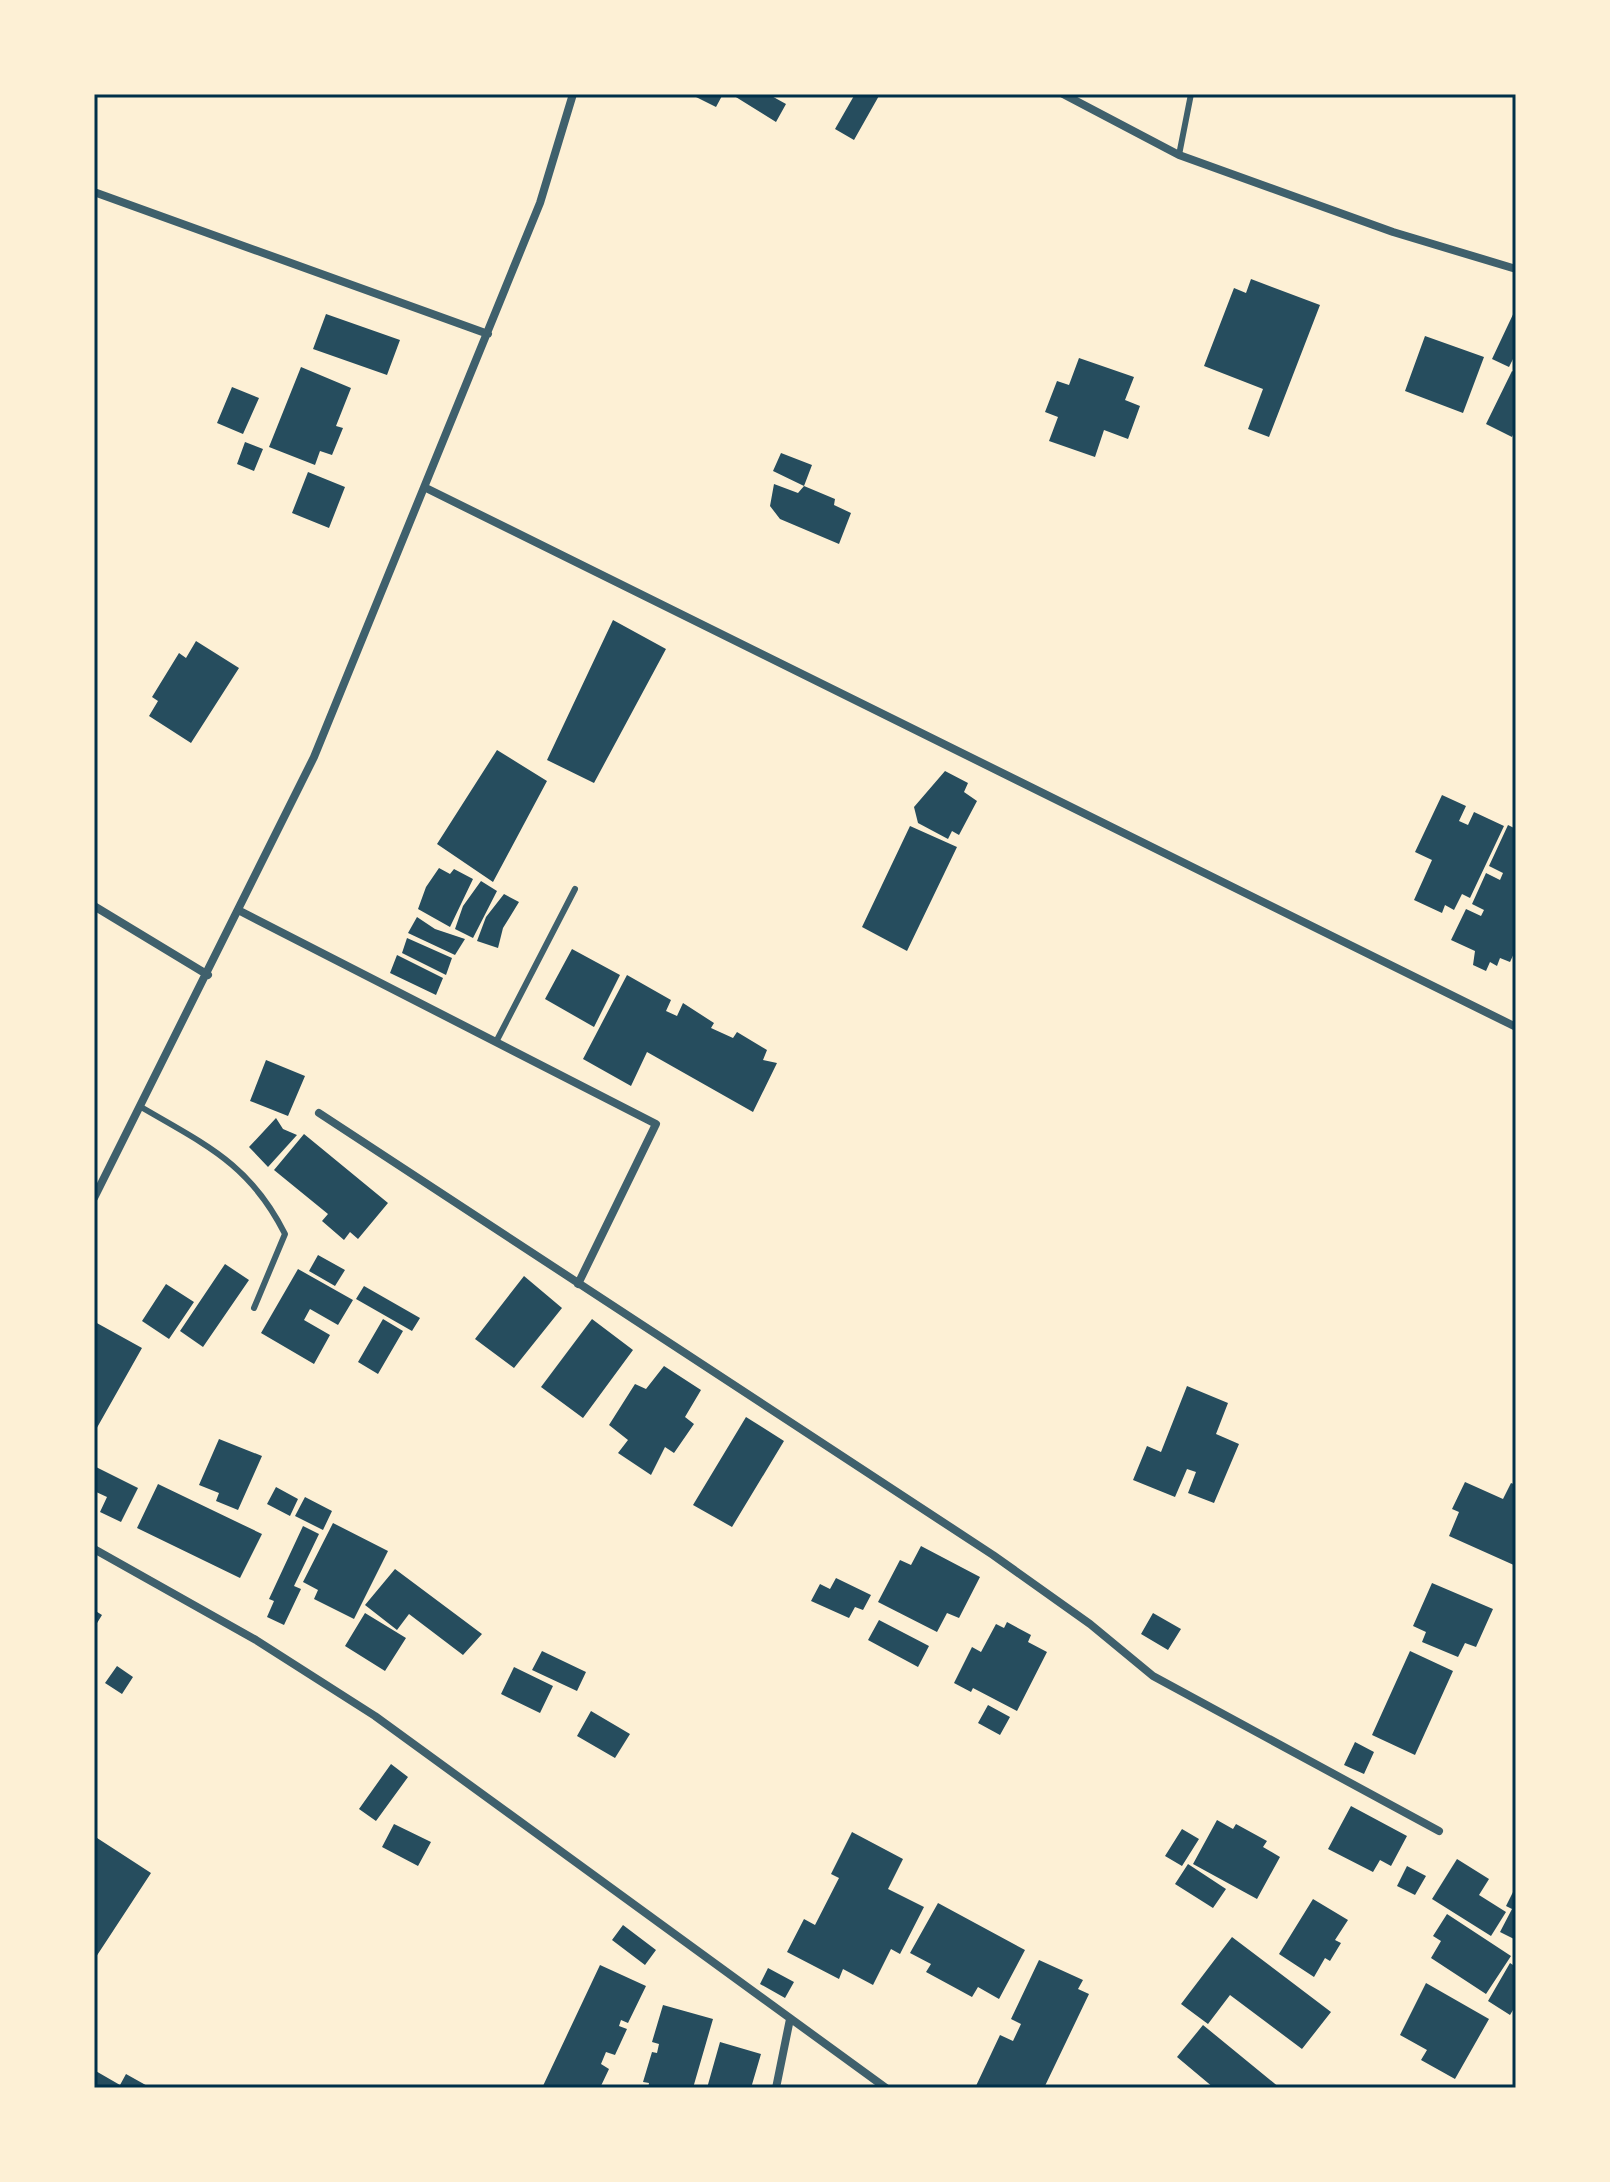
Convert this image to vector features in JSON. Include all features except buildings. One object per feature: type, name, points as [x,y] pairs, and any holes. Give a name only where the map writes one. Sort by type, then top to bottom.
[{"type":"street","points":[[94,1198],[240,911],[314,757],[540,203],[573,94]]},
{"type":"street","points":[[1063,94],[1179,155],[1393,232],[1516,269]]},
{"type":"street","points":[[94,192],[488,334]]},
{"type":"street","points":[[426,488],[1516,1027]]},
{"type":"street","points":[[94,906],[208,975]]},
{"type":"street","points":[[240,911],[656,1124],[578,1284]]},
{"type":"street","points":[[319,1113],[993,1555],[1090,1624],[1153,1676],[1439,1831]]},
{"type":"street","points":[[94,1549],[256,1640],[375,1716],[886,2088]]},
{"type":"street","points":[[776,2088],[790,2019]]},
{"type":"lane","points":[[1179,155],[1191,94]]},
{"type":"lane","points":[[496,1042],[575,889]]},
{"type":"lane","points":[[141,1107],[231,1160],[270,1204],[285,1234],[254,1308]]}]
